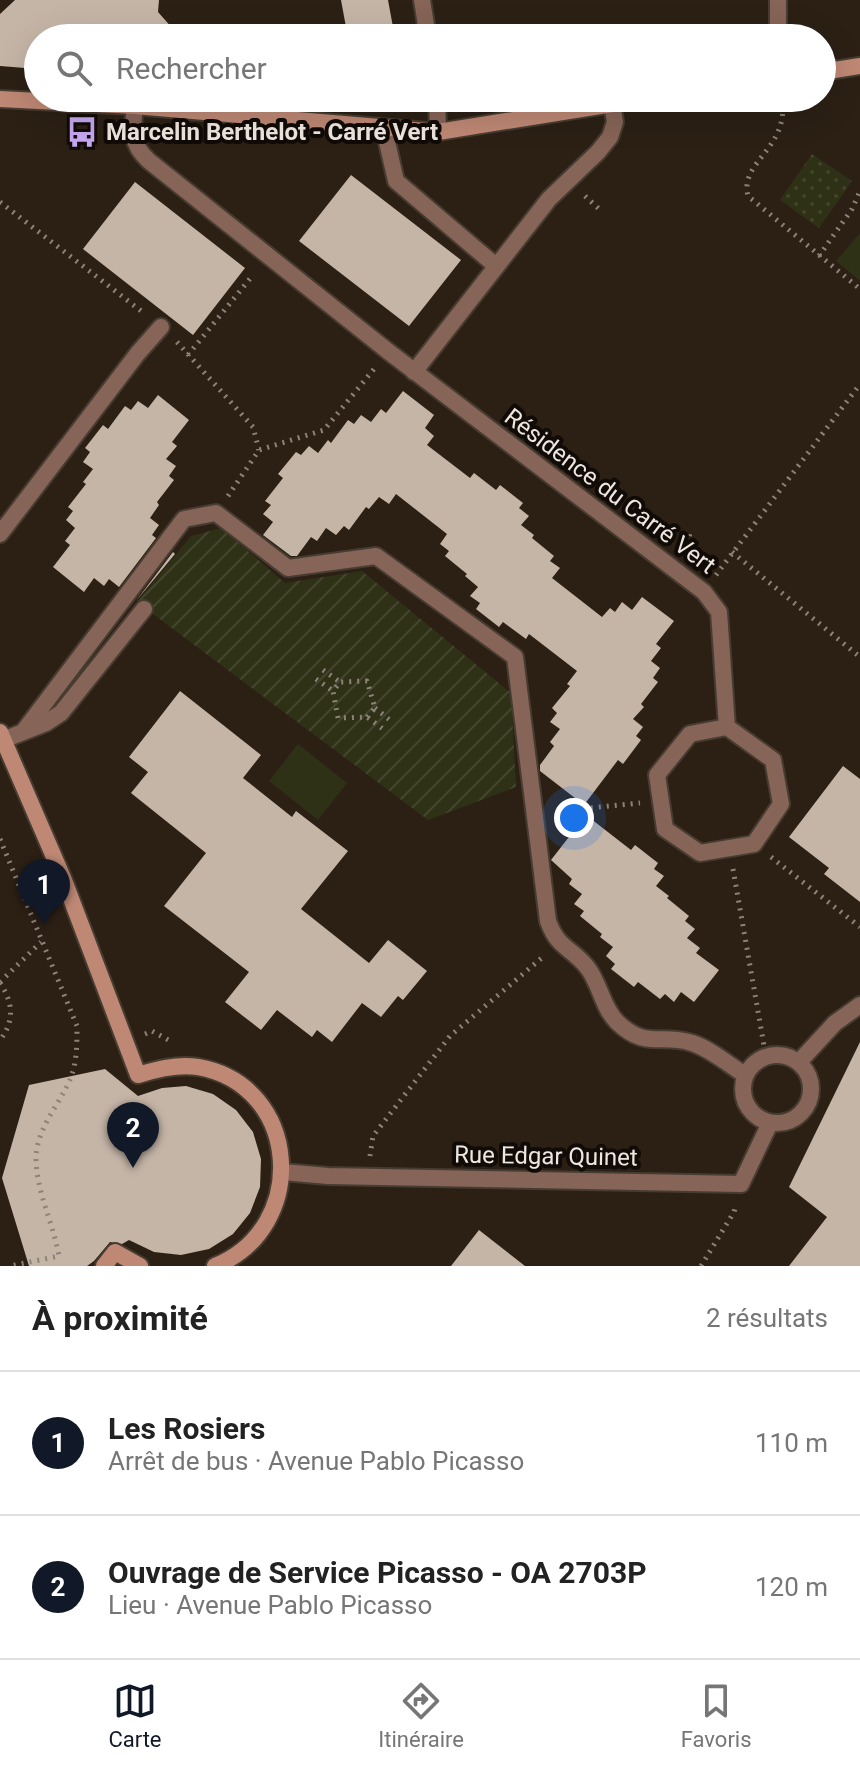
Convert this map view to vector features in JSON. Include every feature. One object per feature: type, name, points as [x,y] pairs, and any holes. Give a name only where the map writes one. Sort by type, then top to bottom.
[{"type":"street","points":[[422,0],[426,24]]},
{"type":"street","points":[[778,0],[778,24]]},
{"type":"street","points":[[836,70],[860,66]]},
{"type":"street","points":[[0,99],[24,100]]},
{"type":"street","name":"Résidence du Carré Vert","points":[[134,112],[132,135],[137,150],[414,372],[704,592],[719,612],[727,727]]},
{"type":"street","points":[[200,112],[438,132],[562,112]]},
{"type":"street","points":[[437,112],[438,132]]},
{"type":"street","points":[[414,372],[549,199],[610,137],[615,122],[613,112]]},
{"type":"street","points":[[384,129],[396,181],[496,266]]},
{"type":"street","points":[[0,534],[161,327]]},
{"type":"street","points":[[23,732],[184,519],[216,513],[288,568],[376,556],[515,657],[548,921],[559,944],[581,959],[591,972],[614,1019],[631,1034],[652,1041],[697,1044],[745,1075]]},
{"type":"street","points":[[144,609],[61,713],[23,732],[2,736],[64,880],[138,1075],[167,1067],[198,1067],[227,1077],[252,1095],[270,1120],[278,1138],[283,1172],[274,1212],[257,1238],[232,1259],[215,1266]]},
{"type":"street","points":[[727,727],[773,760],[781,804],[754,844],[700,853],[665,829],[661,801],[657,775],[690,734],[727,727]]},
{"type":"street","points":[[799,1062],[835,1023],[860,1005]]},
{"type":"street","points":[[783,1055],[799,1062],[809,1077],[811,1095],[808,1104],[796,1118],[788,1122],[770,1123],[752,1113],[743,1095],[745,1075],[750,1067],[766,1057],[783,1055]]},
{"type":"street","points":[[741,1184],[770,1123]]},
{"type":"street","name":"Rue Edgar Quinet","points":[[283,1172],[367,1177],[741,1184]]},
{"type":"street","points":[[104,1266],[115,1252],[140,1266]]},
{"type":"path","points":[[784,112],[782,126],[771,147],[748,175],[745,185],[748,196],[860,289]]},
{"type":"path","points":[[819,256],[852,209],[860,191]]},
{"type":"path","points":[[0,202],[161,327],[253,427],[259,450]]},
{"type":"path","points":[[188,355],[268,256]]},
{"type":"path","points":[[216,513],[259,450],[324,430],[389,352]]},
{"type":"path","points":[[704,592],[860,384]]},
{"type":"path","points":[[732,552],[860,657]]},
{"type":"path","points":[[323,670],[340,682],[367,681],[375,708],[391,721]]},
{"type":"path","points":[[316,679],[333,691],[338,718],[367,717],[383,729]]},
{"type":"path","points":[[333,691],[340,682]]},
{"type":"path","points":[[367,717],[375,708]]},
{"type":"path","points":[[534,814],[661,801]]},
{"type":"path","points":[[0,839],[77,1026],[77,1058],[68,1085],[44,1123],[36,1158],[41,1194],[54,1229],[59,1256],[10,1266]]},
{"type":"path","points":[[754,844],[860,927]]},
{"type":"path","points":[[729,848],[766,1057]]},
{"type":"path","points":[[0,1040],[11,1020],[11,1006],[0,983],[41,942]]},
{"type":"path","points":[[367,1177],[373,1136],[450,1036],[559,944]]},
{"type":"path","points":[[701,1266],[734,1212],[741,1184]]},
{"type":"green space","points":[[812,154],[852,181],[819,228],[780,200]]},
{"type":"green space","points":[[860,233],[860,281],[836,261]]},
{"type":"green space","points":[[221,528],[285,583],[362,571],[511,693],[516,787],[428,820],[137,602],[191,536]]},
{"type":"green space","points":[[298,744],[347,783],[318,820],[269,781]]},
{"type":"building","points":[[15,0],[159,0],[158,12],[169,24],[24,24],[24,68],[0,66],[0,14]]},
{"type":"building","points":[[341,0],[388,0],[392,24],[345,24]]},
{"type":"building","points":[[351,175],[461,260],[409,326],[299,241]]},
{"type":"building","points":[[135,182],[245,268],[193,335],[83,249]]},
{"type":"building","points":[[403,391],[434,415],[425,428],[434,436],[427,445],[470,478],[474,473],[496,490],[500,485],[523,503],[519,508],[529,516],[521,525],[554,556],[550,561],[560,568],[552,578],[602,617],[610,608],[615,612],[622,602],[632,610],[642,597],[674,621],[656,644],[661,648],[651,661],[660,668],[653,678],[658,682],[633,719],[643,727],[636,736],[641,740],[623,764],[618,760],[584,805],[540,771],[540,765],[554,746],[550,742],[560,729],[550,722],[557,713],[552,708],[570,686],[567,684],[577,671],[529,634],[526,639],[503,622],[499,627],[476,609],[480,603],[470,596],[478,587],[445,556],[449,551],[440,544],[447,534],[396,494],[389,504],[379,497],[369,509],[366,507],[349,530],[344,526],[336,535],[326,528],[317,541],[311,537],[297,556],[291,556],[263,535],[273,522],[263,514],[271,505],[265,501],[283,478],[278,474],[296,452],[301,455],[309,446],[318,453],[328,440],[331,443],[348,420],[354,424],[361,415],[371,422],[381,409],[386,413]]},
{"type":"building","points":[[158,395],[189,420],[172,442],[177,446],[166,459],[176,466],[169,476],[174,480],[157,502],[159,505],[150,518],[159,525],[152,535],[156,538],[119,587],[109,579],[104,586],[94,578],[84,592],[53,567],[70,545],[65,541],[75,528],[66,520],[73,511],[68,507],[93,469],[83,462],[90,452],[85,448],[103,425],[108,429],[125,406],[131,410],[138,401],[148,408]]},
{"type":"building","points":[[173,552],[175,554],[136,601]]},
{"type":"building","points":[[180,691],[261,755],[243,778],[292,817],[296,811],[348,851],[301,909],[369,963],[388,940],[427,971],[403,1000],[398,996],[381,1017],[362,1003],[332,1042],[317,1030],[312,1037],[277,1010],[261,1030],[225,1002],[249,972],[164,906],[206,853],[131,793],[148,772],[129,757]]},
{"type":"building","points":[[843,766],[860,779],[860,902],[824,874],[829,868],[789,837]]},
{"type":"building","points":[[586,815],[631,850],[635,845],[658,863],[654,869],[664,876],[656,886],[689,916],[685,921],[695,929],[687,938],[700,948],[696,953],[719,970],[694,1002],[681,992],[674,1002],[665,994],[660,999],[638,982],[634,987],[611,969],[615,964],[606,956],[613,947],[580,916],[584,911],[574,904],[582,894],[569,884],[572,879],[551,860]]},
{"type":"building","points":[[860,1042],[860,1266],[789,1266],[827,1217],[789,1187]]},
{"type":"building","points":[[105,1069],[138,1096],[162,1088],[186,1086],[213,1094],[236,1110],[253,1132],[261,1159],[260,1187],[250,1213],[233,1234],[209,1249],[181,1255],[154,1252],[129,1240],[122,1244],[110,1242],[87,1266],[29,1266],[2,1178],[29,1085]]},
{"type":"building","points":[[479,1230],[525,1266],[451,1266]]},
{"type":"place","name":"Marcelin Berthelot - Carré Vert","points":[[82,132]]},
{"type":"place","name":"Les Rosiers","points":[[44,925]]},
{"type":"place","name":"Ouvrage de Service Picasso - OA 2703P","points":[[133,1168]]}]
